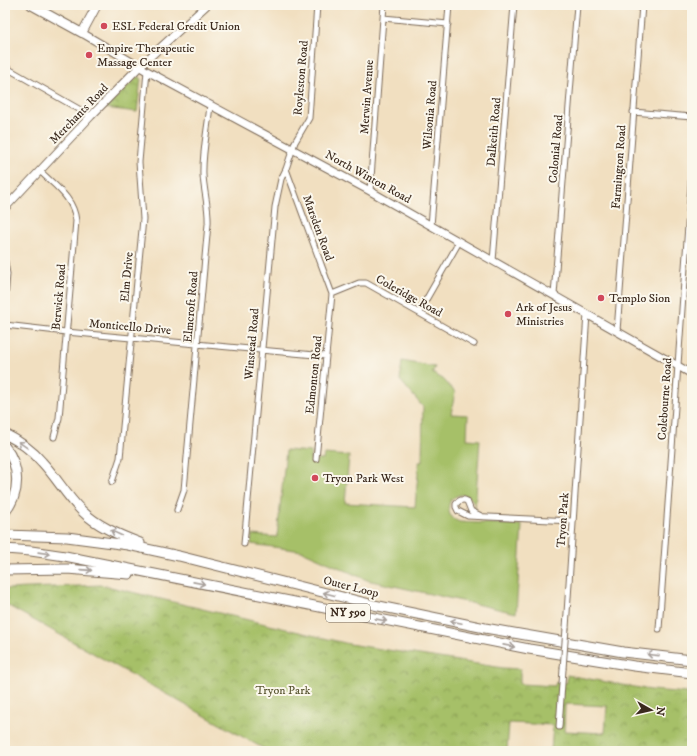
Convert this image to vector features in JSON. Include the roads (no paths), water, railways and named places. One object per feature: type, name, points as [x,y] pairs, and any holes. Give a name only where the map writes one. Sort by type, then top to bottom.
[{"type":"highway","points":[[5,434],[23,445],[39,458],[73,501],[96,522],[114,532],[179,556]]},
{"type":"highway","points":[[5,447],[14,462],[17,479],[14,497],[5,512]]},
{"type":"highway","name":"Outer Loop","points":[[5,535],[49,536],[128,545],[179,556],[370,604],[489,629],[623,652],[692,660]]},
{"type":"highway","name":"Outer Loop","points":[[5,549],[35,551],[61,555],[529,650],[634,666],[692,672]]},
{"type":"highway","points":[[5,570],[77,570],[177,578]]},
{"type":"main road","name":"North Winton Road","points":[[31,5],[140,67],[370,191],[690,373]]},
{"type":"main road","points":[[82,33],[98,5]]},
{"type":"main road","name":"Merchants Road","points":[[5,208],[91,116],[140,67],[207,5]]},
{"type":"street","name":"Royleston Road","points":[[292,149],[309,118],[317,5]]},
{"type":"street","name":"Merwin Avenue","points":[[370,191],[384,5]]},
{"type":"street","name":"Wilsonia Road","points":[[431,226],[449,5]]},
{"type":"street","name":"Dalkeith Road","points":[[493,261],[514,5]]},
{"type":"street","name":"Colonial Road","points":[[554,295],[577,5]]},
{"type":"street","name":"Farmington Road","points":[[617,331],[642,5]]},
{"type":"street","points":[[383,18],[448,24]]},
{"type":"street","points":[[5,67],[91,116]]},
{"type":"street","name":"Elm Drive","points":[[112,482],[120,458],[143,219],[139,162],[148,71]]},
{"type":"street","name":"Elmcroft Road","points":[[177,510],[184,490],[208,224],[203,166],[210,105]]},
{"type":"street","points":[[634,112],[692,117]]},
{"type":"street","name":"Winstead Road","points":[[244,544],[275,207],[281,179],[286,169],[292,149]]},
{"type":"street","name":"Marsden Road","points":[[286,169],[332,294]]},
{"type":"street","name":"Colebourne Road","points":[[659,629],[692,170]]},
{"type":"street","name":"Berwick Road","points":[[40,171],[70,202],[76,215],[59,418],[54,437]]},
{"type":"street","points":[[419,312],[459,242]]},
{"type":"street","points":[[5,262],[7,274],[5,298]]},
{"type":"street","name":"Coleridge Road","points":[[332,294],[363,282],[474,344]]},
{"type":"street","name":"Edmonton Road","points":[[316,459],[332,294]]},
{"type":"street","name":"Tryon Park","points":[[559,727],[587,314]]},
{"type":"street","name":"Monticello Drive","points":[[5,325],[326,356]]},
{"type":"street","points":[[481,516],[471,511],[467,501],[464,499],[456,504],[458,511],[462,514],[481,516],[572,521]]},
{"type":"place","name":"ESL Federal Credit Union","points":[[104,26]]},
{"type":"place","name":"Empire Therapeutic Massage Center","points":[[89,55]]},
{"type":"place","name":"Templo Sion","points":[[601,298]]},
{"type":"place","name":"Ark of Jesus Ministries","points":[[508,314]]},
{"type":"place","name":"Tryon Park West","points":[[315,478]]}]
